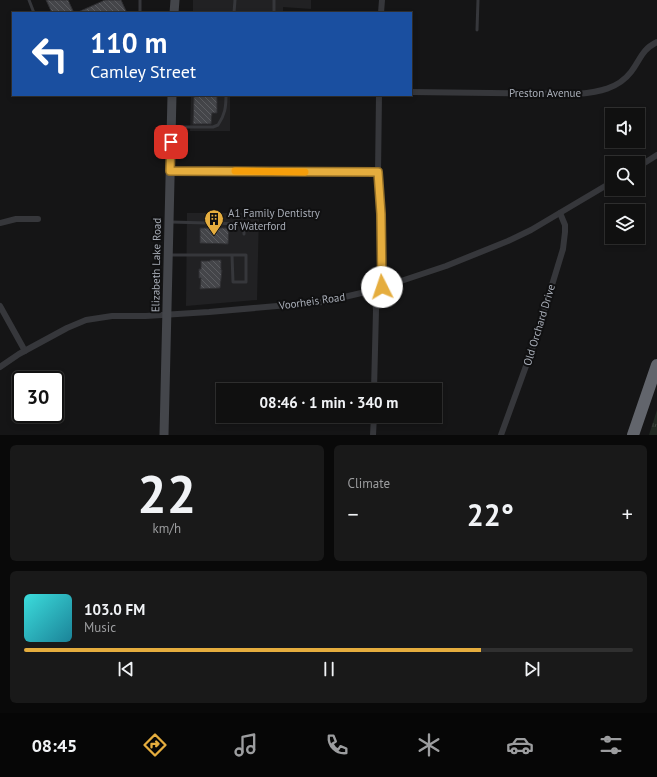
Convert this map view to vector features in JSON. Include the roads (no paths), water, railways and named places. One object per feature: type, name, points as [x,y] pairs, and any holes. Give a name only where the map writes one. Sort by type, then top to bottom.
[{"type":"highway","points":[[633,435],[657,365]]},
{"type":"main road","points":[[174,0],[174,12]]},
{"type":"main road","name":"Elizabeth Lake Road","points":[[164,435],[172,96]]},
{"type":"street","points":[[381,12],[382,0]]},
{"type":"street","name":"Preston Avenue","points":[[412,92],[578,94],[602,92],[618,84],[630,73],[647,47],[657,42]]},
{"type":"street","points":[[379,96],[378,172],[381,221],[382,287]]},
{"type":"street","points":[[645,163],[657,156]]},
{"type":"street","points":[[170,171],[378,172]]},
{"type":"street","name":"Voorheis Road","points":[[0,367],[25,351],[67,328],[86,320],[112,316],[167,315],[229,311],[323,302],[374,290],[446,266],[526,233],[605,186]]},
{"type":"street","name":"Old Orchard Drive","points":[[501,435],[534,344],[562,249],[566,232],[560,213]]},
{"type":"street","points":[[0,223],[16,219],[38,219]]},
{"type":"street","points":[[374,290],[376,310],[374,383]]},
{"type":"street","points":[[0,306],[25,351]]},
{"type":"street","points":[[373,435],[374,423]]},
{"type":"lane","points":[[29,0],[34,12]]},
{"type":"lane","points":[[140,0],[140,12]]},
{"type":"lane","points":[[234,12],[235,0]]},
{"type":"lane","points":[[274,0],[274,12]]},
{"type":"lane","points":[[477,30],[478,0]]},
{"type":"lane","points":[[172,127],[213,127],[218,125],[226,108],[226,96]]},
{"type":"lane","points":[[169,222],[244,224],[244,234]]},
{"type":"lane","points":[[169,255],[232,255],[246,255],[246,282],[233,282],[232,255]]},
{"type":"place","name":"A1 Family Dentistry of Waterford","points":[[214,236]]}]
